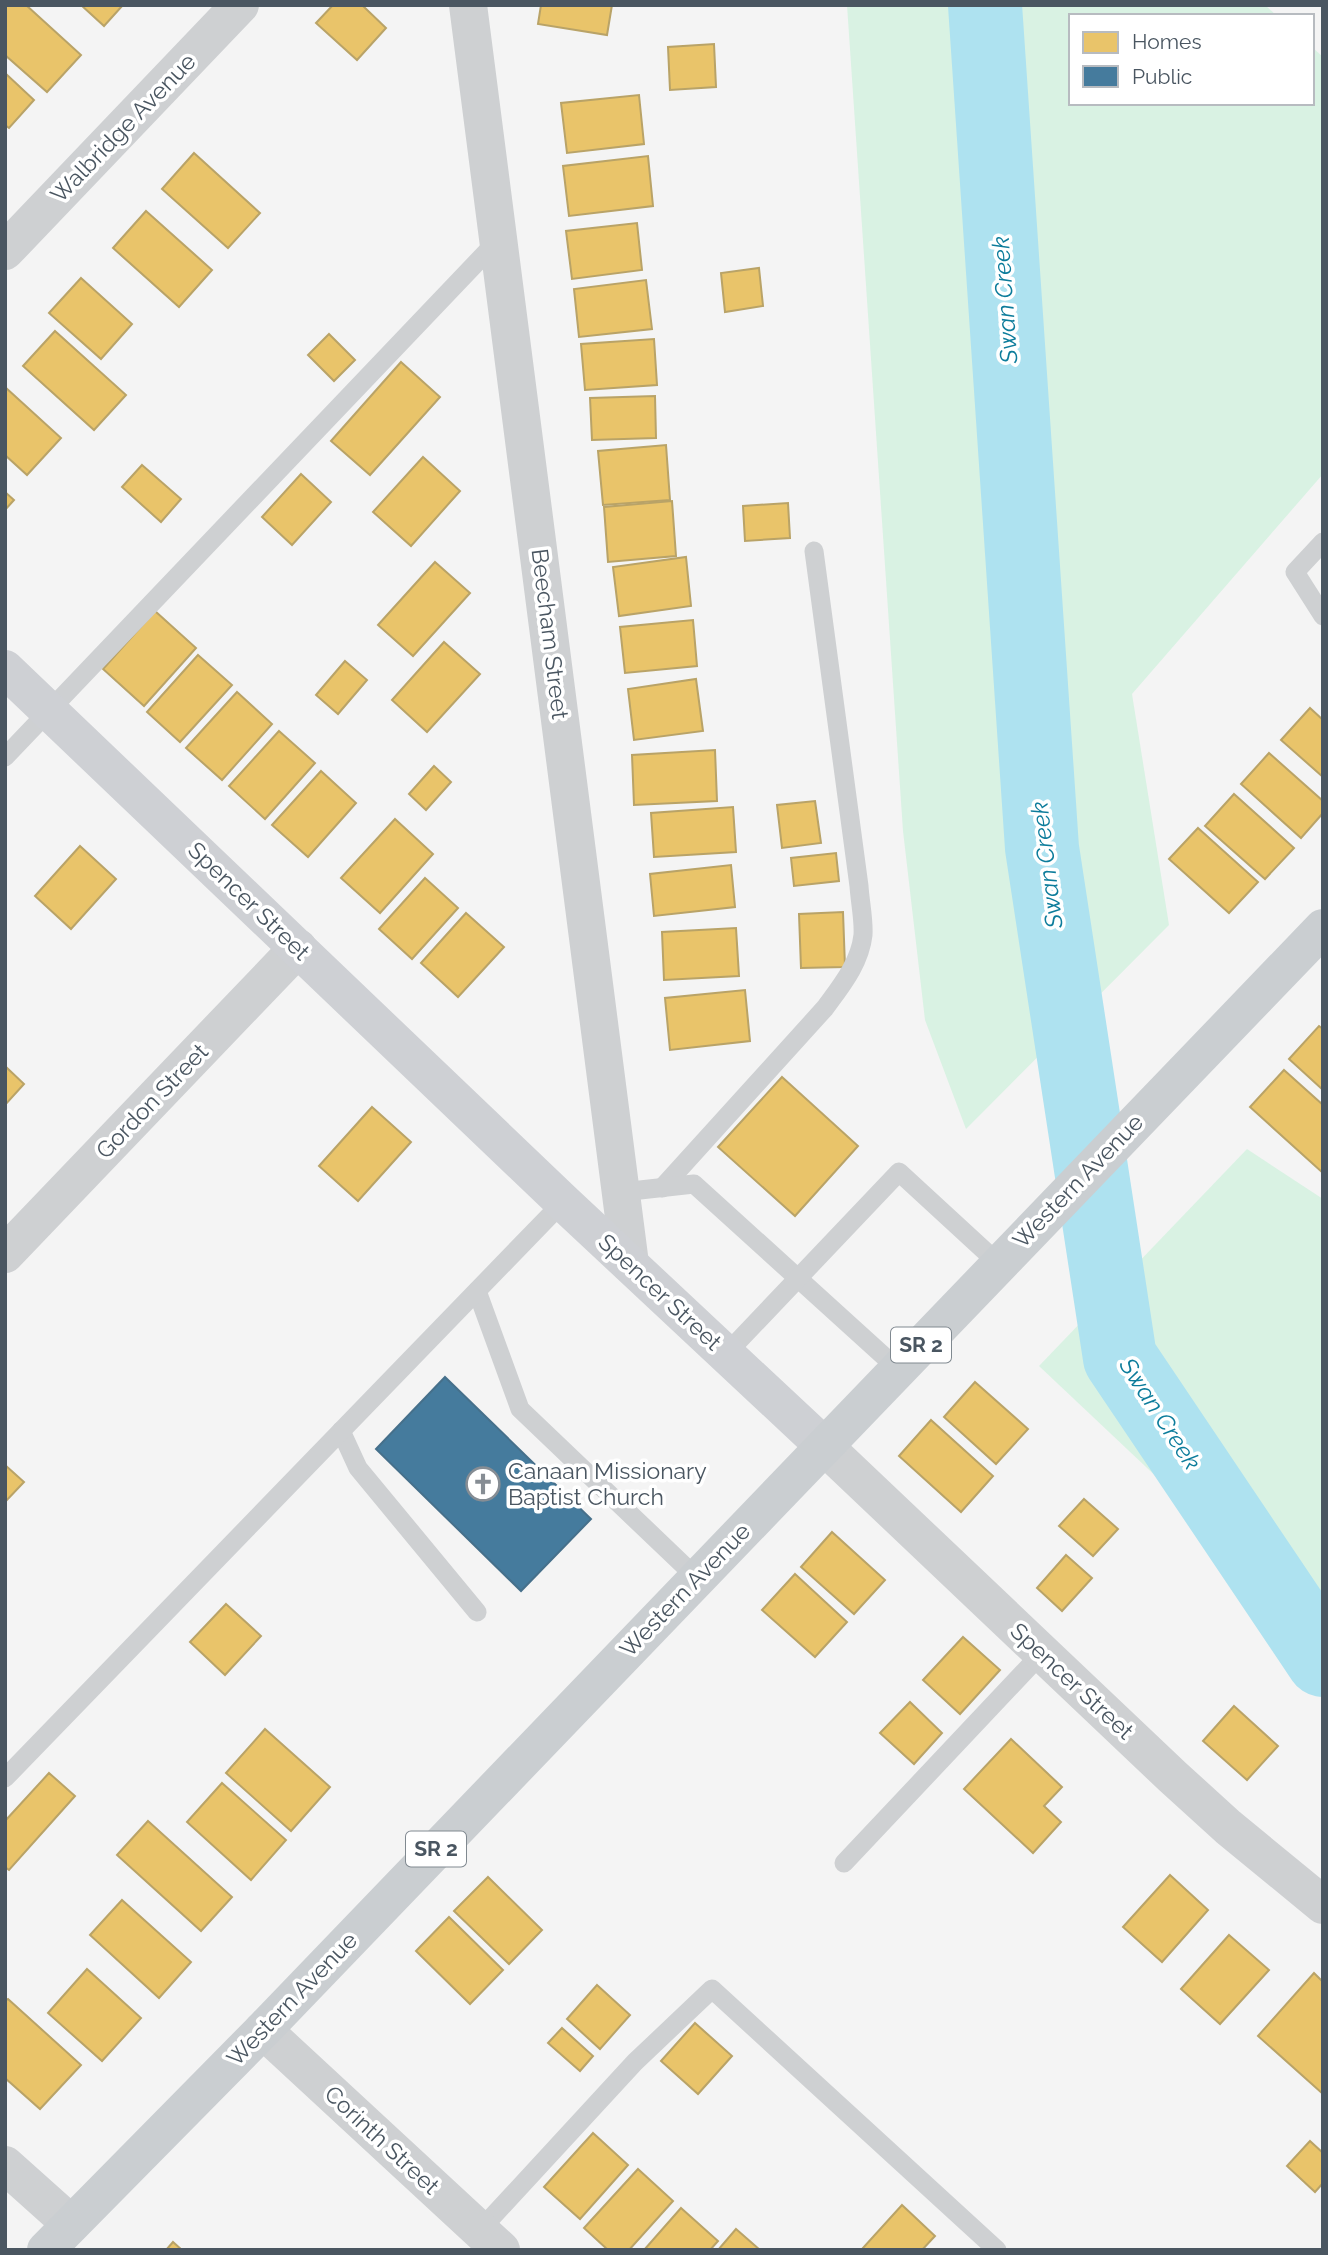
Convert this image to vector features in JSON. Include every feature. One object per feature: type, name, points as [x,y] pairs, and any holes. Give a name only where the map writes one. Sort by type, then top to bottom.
[{"type":"main road","name":"Western Avenue","points":[[59,2237],[263,2030],[1323,928]]},
{"type":"street","name":"Walbridge Avenue","points":[[5,251],[240,5]]},
{"type":"street","name":"Beecham Street","points":[[468,5],[630,1264]]},
{"type":"street","name":"Spencer Street","points":[[5,669],[563,1202],[1042,1653],[1228,1827],[1323,1905]]},
{"type":"street","name":"Gordon Street","points":[[5,1254],[298,948]]},
{"type":"street","name":"Corinth Street","points":[[263,2030],[491,2240]]},
{"type":"street","points":[[5,2165],[59,2237]]},
{"type":"lane","points":[[5,757],[499,238]]},
{"type":"lane","points":[[1323,542],[1295,572],[1323,617]]},
{"type":"lane","points":[[662,1188],[825,1008],[846,979],[857,957],[863,935],[859,886],[814,551]]},
{"type":"lane","points":[[726,1354],[899,1172],[1009,1254]]},
{"type":"lane","points":[[622,1192],[694,1184],[898,1368]]},
{"type":"lane","points":[[5,1778],[563,1202]]},
{"type":"lane","points":[[477,1291],[520,1409],[697,1578]]},
{"type":"lane","points":[[341,1431],[358,1468],[477,1612]]},
{"type":"lane","points":[[844,1863],[1042,1653]]},
{"type":"lane","points":[[491,2240],[635,2062],[712,1989],[997,2250]]},
{"type":"green space","points":[[847,5],[1265,5],[1275,14],[1069,14],[1069,105],[1314,105],[1314,49],[1323,57],[1323,474],[1132,694],[1169,925],[966,1129],[925,1020],[903,831]]},
{"type":"green space","points":[[1247,1149],[1323,1199],[1323,1634],[1039,1366]]},
{"type":"building: Homes","points":[[5,5],[26,5],[81,55],[47,92],[5,55]]},
{"type":"building: Homes","points":[[81,5],[123,5],[104,26]]},
{"type":"building: Homes","points":[[333,5],[362,5],[386,28],[357,60],[316,23]]},
{"type":"building: Homes","points":[[541,5],[612,5],[607,35],[538,24]]},
{"type":"building: Homes","points":[[714,44],[716,87],[670,90],[668,47]]},
{"type":"building: Homes","points":[[5,73],[34,100],[9,128],[5,125]]},
{"type":"building: Homes","points":[[639,95],[644,144],[567,153],[561,103]]},
{"type":"building: Homes","points":[[194,153],[260,213],[228,248],[162,189]]},
{"type":"building: Homes","points":[[648,156],[653,206],[569,216],[563,166]]},
{"type":"building: Homes","points":[[146,211],[212,270],[179,307],[113,248]]},
{"type":"building: Homes","points":[[637,223],[642,270],[572,279],[566,231]]},
{"type":"building: Homes","points":[[759,268],[763,306],[725,312],[721,273]]},
{"type":"building: Homes","points":[[81,278],[132,324],[101,359],[49,313]]},
{"type":"building: Homes","points":[[646,280],[652,329],[579,337],[574,289]]},
{"type":"building: Homes","points":[[55,331],[126,395],[94,430],[23,366]]},
{"type":"building: Homes","points":[[329,334],[355,360],[334,381],[308,355]]},
{"type":"building: Homes","points":[[654,339],[657,385],[585,390],[581,344]]},
{"type":"building: Homes","points":[[401,362],[440,397],[370,475],[331,441]]},
{"type":"building: Homes","points":[[5,387],[61,438],[27,475],[5,455]]},
{"type":"building: Homes","points":[[655,396],[656,438],[592,440],[590,398]]},
{"type":"building: Homes","points":[[666,445],[670,500],[603,505],[598,451]]},
{"type":"building: Homes","points":[[423,457],[460,491],[411,546],[373,512]]},
{"type":"building: Homes","points":[[142,465],[181,499],[161,522],[122,487]]},
{"type":"building: Homes","points":[[301,474],[331,502],[292,545],[262,517]]},
{"type":"building: Homes","points":[[5,492],[14,500],[5,510]]},
{"type":"building: Homes","points":[[672,501],[676,556],[608,562],[604,507]]},
{"type":"building: Homes","points":[[788,503],[790,538],[745,541],[743,506]]},
{"type":"building: Homes","points":[[686,557],[691,606],[619,616],[613,567]]},
{"type":"building: Homes","points":[[435,562],[470,593],[413,656],[378,625]]},
{"type":"building: Homes","points":[[155,611],[196,648],[144,706],[103,669]]},
{"type":"building: Homes","points":[[693,620],[697,666],[625,673],[620,627]]},
{"type":"building: Homes","points":[[444,642],[480,674],[427,732],[392,700]]},
{"type":"building: Homes","points":[[198,655],[232,685],[180,742],[147,712]]},
{"type":"building: Homes","points":[[345,661],[367,680],[338,714],[316,695]]},
{"type":"building: Homes","points":[[696,679],[703,731],[634,740],[628,689]]},
{"type":"building: Homes","points":[[237,692],[272,724],[222,780],[186,748]]},
{"type":"building: Homes","points":[[1310,708],[1323,720],[1323,777],[1281,740]]},
{"type":"building: Homes","points":[[279,731],[315,763],[265,819],[229,786]]},
{"type":"building: Homes","points":[[715,750],[717,801],[634,805],[632,755]]},
{"type":"building: Homes","points":[[1269,753],[1323,801],[1323,813],[1301,838],[1241,784]]},
{"type":"building: Homes","points":[[434,766],[451,782],[426,810],[409,794]]},
{"type":"building: Homes","points":[[321,771],[356,803],[308,857],[272,825]]},
{"type":"building: Homes","points":[[1234,794],[1294,848],[1265,879],[1205,826]]},
{"type":"building: Homes","points":[[815,801],[821,843],[782,848],[777,805]]},
{"type":"building: Homes","points":[[733,807],[736,852],[654,857],[651,813]]},
{"type":"building: Homes","points":[[395,819],[433,854],[380,913],[341,878]]},
{"type":"building: Homes","points":[[1198,828],[1258,882],[1229,913],[1169,859]]},
{"type":"building: Homes","points":[[80,846],[116,879],[71,929],[35,896]]},
{"type":"building: Homes","points":[[836,853],[839,881],[794,886],[791,858]]},
{"type":"building: Homes","points":[[731,865],[735,907],[654,916],[650,874]]},
{"type":"building: Homes","points":[[425,878],[458,908],[412,959],[379,929]]},
{"type":"building: Homes","points":[[843,912],[845,967],[801,968],[799,914]]},
{"type":"building: Homes","points":[[466,913],[504,947],[458,997],[421,963]]},
{"type":"building: Homes","points":[[736,928],[739,976],[664,980],[662,932]]},
{"type":"building: Homes","points":[[745,990],[750,1041],[670,1050],[665,998]]},
{"type":"building: Homes","points":[[1319,1026],[1323,1029],[1323,1090],[1289,1059]]},
{"type":"building: Homes","points":[[5,1066],[24,1084],[5,1105]]},
{"type":"building: Homes","points":[[1284,1070],[1323,1105],[1323,1173],[1250,1107]]},
{"type":"building: Homes","points":[[782,1077],[858,1146],[795,1216],[718,1147]]},
{"type":"building: Homes","points":[[372,1107],[411,1142],[358,1201],[319,1166]]},
{"type":"building: Homes","points":[[975,1382],[1028,1429],[996,1464],[944,1417]]},
{"type":"building: Homes","points":[[931,1420],[993,1476],[961,1512],[899,1456]]},
{"type":"building: Homes","points":[[5,1465],[24,1482],[5,1502]]},
{"type":"building: Homes","points":[[1084,1499],[1118,1529],[1093,1556],[1059,1526]]},
{"type":"building: Homes","points":[[832,1532],[885,1580],[854,1614],[801,1567]]},
{"type":"building: Homes","points":[[1066,1555],[1092,1578],[1062,1611],[1037,1588]]},
{"type":"building: Homes","points":[[795,1574],[847,1622],[815,1657],[762,1610]]},
{"type":"building: Homes","points":[[226,1604],[261,1636],[225,1675],[190,1642]]},
{"type":"building: Homes","points":[[963,1637],[1000,1670],[960,1714],[923,1680]]},
{"type":"building: Homes","points":[[910,1702],[942,1733],[914,1764],[880,1733]]},
{"type":"building: Homes","points":[[1234,1706],[1278,1746],[1247,1780],[1203,1741]]},
{"type":"building: Homes","points":[[265,1729],[330,1787],[291,1831],[226,1773]]},
{"type":"building: Homes","points":[[1011,1739],[1062,1787],[1044,1806],[1061,1822],[1033,1853],[964,1789]]},
{"type":"building: Homes","points":[[49,1773],[75,1796],[9,1870],[5,1867],[5,1821]]},
{"type":"building: Homes","points":[[222,1783],[286,1840],[251,1880],[187,1822]]},
{"type":"building: Homes","points":[[148,1821],[232,1897],[201,1931],[117,1855]]},
{"type":"building: Homes","points":[[1170,1875],[1208,1910],[1162,1962],[1123,1927]]},
{"type":"building: Homes","points":[[488,1877],[542,1930],[509,1964],[454,1911]]},
{"type":"building: Homes","points":[[122,1900],[191,1962],[159,1998],[90,1935]]},
{"type":"building: Homes","points":[[449,1917],[503,1970],[470,2004],[416,1951]]},
{"type":"building: Homes","points":[[1229,1935],[1269,1970],[1220,2024],[1181,1989]]},
{"type":"building: Homes","points":[[87,1969],[141,2018],[102,2061],[48,2013]]},
{"type":"building: Homes","points":[[1314,1973],[1323,1982],[1323,2094],[1258,2036]]},
{"type":"building: Homes","points":[[597,1985],[630,2015],[600,2049],[567,2019]]},
{"type":"building: Homes","points":[[8,1999],[81,2065],[40,2109],[5,2078],[5,2001]]},
{"type":"building: Homes","points":[[695,2023],[732,2056],[698,2094],[661,2061]]},
{"type":"building: Homes","points":[[562,2028],[593,2056],[580,2071],[548,2043]]},
{"type":"building: Homes","points":[[593,2133],[628,2165],[580,2219],[544,2187]]},
{"type":"building: Homes","points":[[1310,2141],[1323,2153],[1323,2183],[1315,2192],[1287,2166]]},
{"type":"building: Homes","points":[[638,2169],[673,2201],[629,2250],[608,2250],[584,2228]]},
{"type":"building: Homes","points":[[902,2205],[935,2236],[922,2250],[862,2249]]},
{"type":"building: Homes","points":[[681,2208],[718,2241],[710,2250],[644,2250]]},
{"type":"building: Homes","points":[[736,2229],[760,2250],[718,2250]]},
{"type":"building: Homes","points":[[173,2242],[182,2250],[166,2250]]},
{"type":"building: Public","name":"Canaan Missionary Baptist Church","points":[[445,1377],[591,1519],[521,1591],[376,1449]]},
{"type":"waterway","name":"Swan Creek","points":[[985,5],[1042,848],[1120,1358],[1323,1660]]},
{"type":"place","name":"Canaan Missionary Baptist Church","points":[[483,1484]]}]
